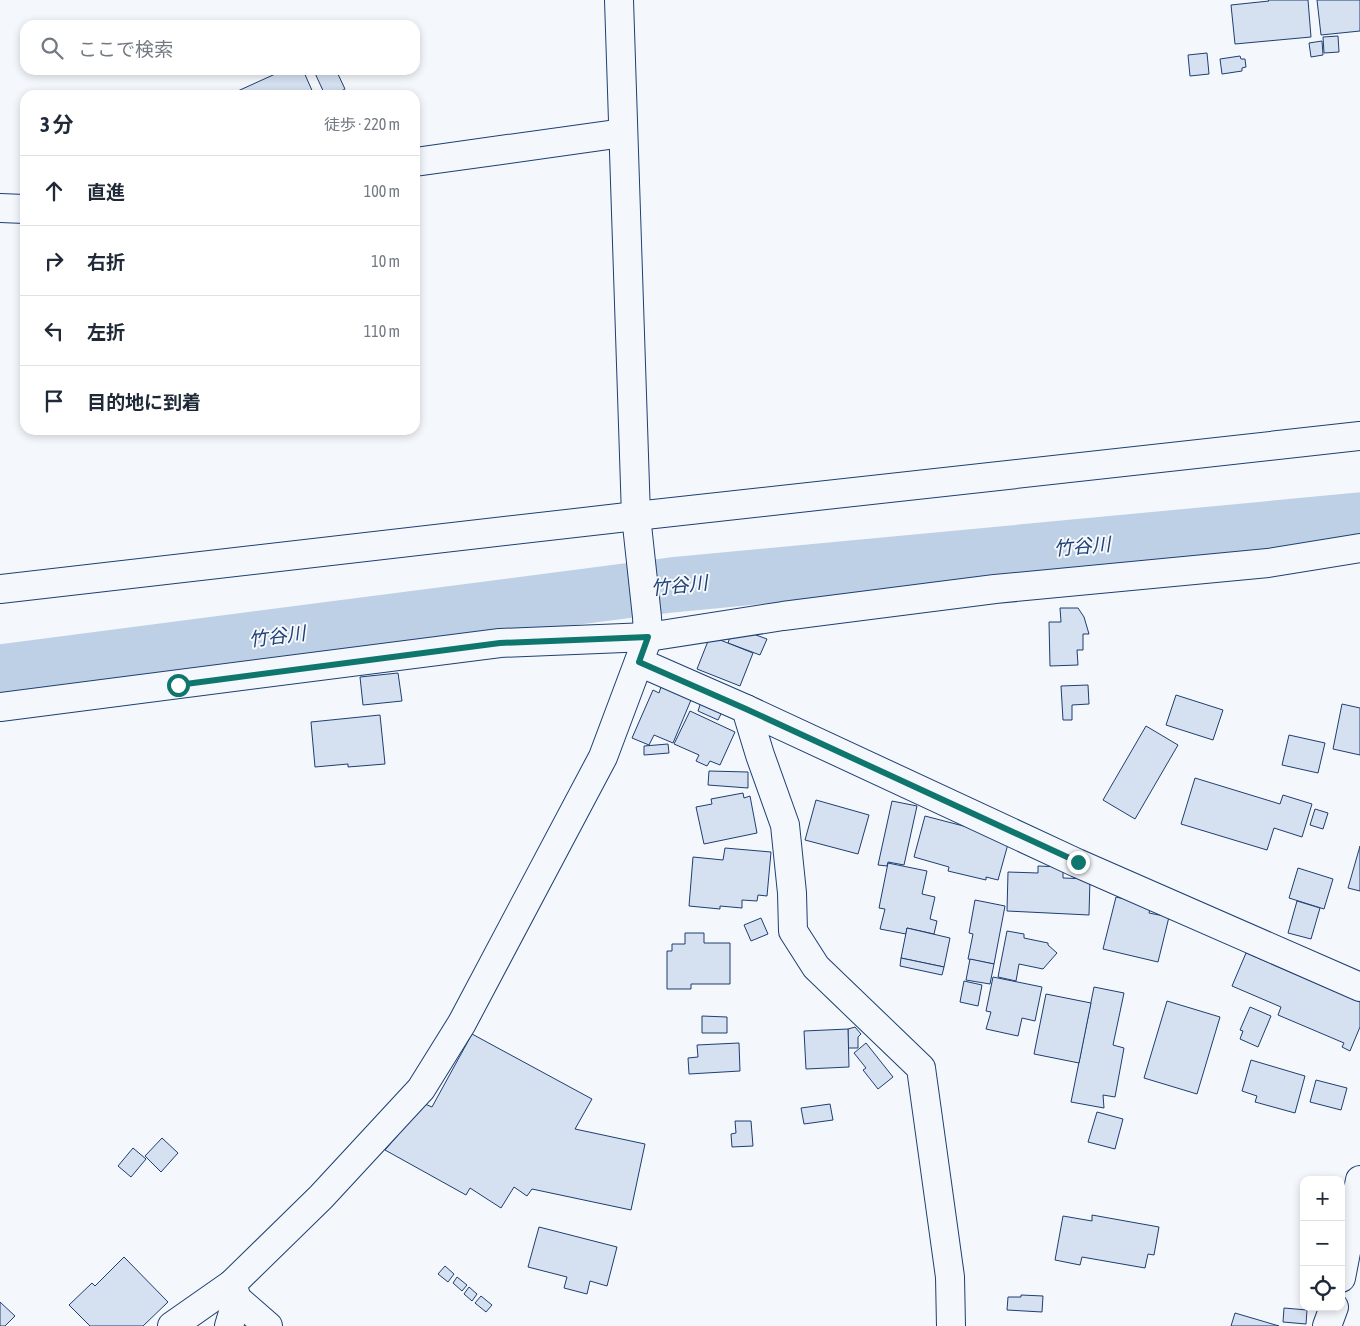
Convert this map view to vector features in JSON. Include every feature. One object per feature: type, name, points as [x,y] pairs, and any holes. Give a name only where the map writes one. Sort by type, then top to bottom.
[{"type":"street","points":[[172,1326],[235,1292],[421,1089],[462,1023],[603,757],[645,638],[636,516],[619,0]]},
{"type":"street","points":[[420,161],[623,133]]},
{"type":"street","points":[[0,208],[20,209]]},
{"type":"street","points":[[0,589],[1360,436]]},
{"type":"street","points":[[0,706],[500,643],[645,638],[783,616],[995,589],[1268,563],[1360,548]]},
{"type":"street","points":[[645,638],[746,709],[1078,862],[1360,987]]},
{"type":"street","points":[[746,709],[785,825],[792,893],[793,931],[816,967],[921,1068],[950,1277],[951,1326]]},
{"type":"street","points":[[1343,1266],[1360,1180]]},
{"type":"street","points":[[229,1326],[235,1292]]},
{"type":"street","points":[[235,1292],[268,1326]]},
{"type":"street","points":[[1327,1326],[1333,1311]]},
{"type":"building","points":[[1268,0],[1308,0],[1311,37],[1235,44],[1231,5]]},
{"type":"building","points":[[1317,0],[1360,0],[1360,31],[1321,35]]},
{"type":"building","points":[[1338,36],[1339,52],[1324,53],[1323,37]]},
{"type":"building","points":[[1322,41],[1323,55],[1311,57],[1309,43]]},
{"type":"building","points":[[1207,53],[1209,74],[1190,76],[1188,55]]},
{"type":"building","points":[[1240,56],[1241,59],[1245,59],[1246,67],[1242,68],[1242,71],[1222,74],[1220,59]]},
{"type":"building","points":[[273,75],[305,75],[312,90],[240,90]]},
{"type":"building","points":[[316,75],[338,75],[345,89],[343,90],[323,90]]},
{"type":"building","points":[[1060,608],[1078,608],[1084,617],[1089,634],[1083,634],[1083,650],[1077,650],[1078,665],[1050,666],[1049,622],[1061,622]]},
{"type":"building","points":[[745,631],[767,639],[760,655],[728,643],[731,634]]},
{"type":"building","points":[[710,636],[753,653],[740,686],[697,669]]},
{"type":"building","points":[[398,673],[402,701],[363,705],[360,677]]},
{"type":"building","points":[[1088,685],[1089,704],[1072,705],[1072,720],[1063,720],[1061,686]]},
{"type":"building","points":[[661,687],[691,700],[673,743],[654,735],[649,745],[632,738],[653,690],[659,693]]},
{"type":"building","points":[[1176,695],[1223,710],[1213,740],[1166,725]]},
{"type":"building","points":[[701,702],[722,712],[718,720],[698,711]]},
{"type":"building","points":[[1342,704],[1360,708],[1360,755],[1333,749]]},
{"type":"building","points":[[690,711],[735,732],[720,765],[710,761],[707,766],[696,761],[699,755],[674,744]]},
{"type":"building","points":[[380,715],[385,764],[348,767],[348,764],[315,767],[311,722]]},
{"type":"building","points":[[1146,726],[1178,745],[1135,819],[1103,800]]},
{"type":"building","points":[[1289,735],[1325,743],[1318,773],[1282,765]]},
{"type":"building","points":[[668,744],[669,753],[644,755],[644,746]]},
{"type":"building","points":[[709,771],[748,772],[748,788],[708,785]]},
{"type":"building","points":[[1195,778],[1280,804],[1283,795],[1312,804],[1302,837],[1274,828],[1267,850],[1181,824]]},
{"type":"building","points":[[743,793],[744,798],[750,796],[757,833],[704,844],[696,807],[712,804],[711,799]]},
{"type":"building","points":[[816,800],[869,815],[858,854],[805,840]]},
{"type":"building","points":[[892,801],[917,806],[904,865],[888,862],[887,866],[878,865]]},
{"type":"building","points":[[1315,809],[1328,813],[1323,829],[1310,825]]},
{"type":"building","points":[[925,816],[998,835],[996,841],[1008,844],[998,880],[986,877],[986,880],[948,871],[949,867],[914,857]]},
{"type":"building","points":[[1360,846],[1360,891],[1348,888]]},
{"type":"building","points":[[725,848],[771,852],[767,896],[758,895],[757,901],[742,900],[742,908],[720,906],[720,909],[689,906],[693,857],[723,860]]},
{"type":"building","points":[[888,863],[927,871],[922,894],[935,897],[930,919],[937,921],[934,934],[907,928],[906,934],[880,929],[885,909],[879,908]]},
{"type":"building","points":[[1038,866],[1063,867],[1063,878],[1090,879],[1089,915],[1007,911],[1008,872],[1038,873]]},
{"type":"building","points":[[1298,868],[1333,879],[1324,909],[1289,898]]},
{"type":"building","points":[[1116,897],[1151,905],[1149,913],[1169,917],[1158,962],[1103,949]]},
{"type":"building","points":[[975,900],[1005,906],[994,964],[968,959],[973,934],[969,933]]},
{"type":"building","points":[[1297,901],[1320,908],[1311,939],[1288,933]]},
{"type":"building","points":[[761,918],[768,934],[751,941],[744,925]]},
{"type":"building","points":[[907,928],[950,938],[944,967],[901,958]]},
{"type":"building","points":[[1007,931],[1024,934],[1024,938],[1048,943],[1057,953],[1043,969],[1019,964],[1016,981],[998,977]]},
{"type":"building","points":[[685,933],[704,933],[704,943],[730,943],[730,984],[691,984],[691,989],[667,989],[667,951],[672,951],[672,944],[685,944]]},
{"type":"building","points":[[1246,953],[1360,1002],[1360,1027],[1350,1051],[1342,1047],[1344,1043],[1278,1015],[1281,1007],[1232,986]]},
{"type":"building","points":[[901,958],[944,967],[942,975],[900,966]]},
{"type":"building","points":[[970,959],[994,964],[990,984],[966,980]]},
{"type":"building","points":[[993,977],[1042,987],[1035,1021],[1022,1018],[1018,1036],[986,1029],[991,1012],[986,1011]]},
{"type":"building","points":[[964,981],[982,985],[978,1006],[960,1002]]},
{"type":"building","points":[[1094,987],[1124,993],[1113,1045],[1124,1048],[1115,1097],[1103,1095],[1104,1108],[1071,1102]]},
{"type":"building","points":[[1046,994],[1091,1003],[1079,1063],[1034,1054]]},
{"type":"building","points":[[1167,1001],[1220,1017],[1197,1094],[1144,1078]]},
{"type":"building","points":[[1250,1007],[1271,1016],[1258,1047],[1240,1039],[1243,1031],[1240,1030]]},
{"type":"building","points":[[702,1016],[727,1017],[727,1033],[702,1033]]},
{"type":"building","points":[[855,1027],[861,1034],[858,1037],[858,1048],[848,1048],[848,1029]]},
{"type":"building","points":[[848,1029],[849,1067],[806,1069],[804,1031]]},
{"type":"building","points":[[472,1034],[592,1099],[575,1129],[645,1144],[631,1210],[532,1189],[527,1196],[514,1187],[501,1208],[470,1188],[466,1195],[385,1150],[425,1104],[432,1107]]},
{"type":"building","points":[[739,1043],[740,1071],[689,1074],[688,1058],[698,1057],[697,1045]]},
{"type":"building","points":[[866,1043],[893,1077],[878,1089],[863,1070],[866,1068],[854,1053]]},
{"type":"building","points":[[1251,1060],[1305,1076],[1295,1113],[1255,1102],[1257,1096],[1242,1091]]},
{"type":"building","points":[[1316,1080],[1347,1088],[1341,1110],[1310,1102]]},
{"type":"building","points":[[830,1104],[833,1120],[804,1124],[801,1108]]},
{"type":"building","points":[[1097,1112],[1123,1119],[1115,1149],[1088,1142]]},
{"type":"building","points":[[735,1121],[751,1121],[753,1146],[732,1147],[731,1134],[736,1133]]},
{"type":"building","points":[[162,1138],[178,1153],[161,1172],[145,1156]]},
{"type":"building","points":[[133,1148],[146,1159],[131,1177],[118,1166]]},
{"type":"building","points":[[1092,1215],[1159,1227],[1154,1255],[1148,1254],[1145,1268],[1082,1257],[1080,1265],[1055,1260],[1063,1216],[1092,1221]]},
{"type":"building","points":[[539,1227],[617,1247],[607,1286],[590,1281],[587,1294],[564,1288],[567,1277],[528,1267]]},
{"type":"building","points":[[124,1257],[168,1302],[143,1326],[90,1326],[69,1305],[92,1283],[95,1286]]},
{"type":"building","points":[[445,1266],[454,1274],[448,1282],[438,1274]]},
{"type":"building","points":[[457,1277],[467,1285],[462,1291],[453,1283]]},
{"type":"building","points":[[469,1287],[477,1294],[472,1301],[464,1294]]},
{"type":"building","points":[[1021,1295],[1043,1296],[1042,1312],[1007,1310],[1008,1297],[1021,1297]]},
{"type":"building","points":[[481,1296],[492,1305],[486,1312],[475,1303]]},
{"type":"building","points":[[0,1302],[15,1316],[5,1326],[0,1326]]},
{"type":"building","points":[[1284,1308],[1307,1311],[1306,1324],[1283,1322]]},
{"type":"building","points":[[1235,1313],[1279,1326],[1231,1326]]},
{"type":"waterway","name":"竹谷川","points":[[0,672],[671,585],[1360,520]]},
{"type":"route","points":[[178,685],[500,643],[648,637],[639,662],[746,709],[1078,862]]}]
